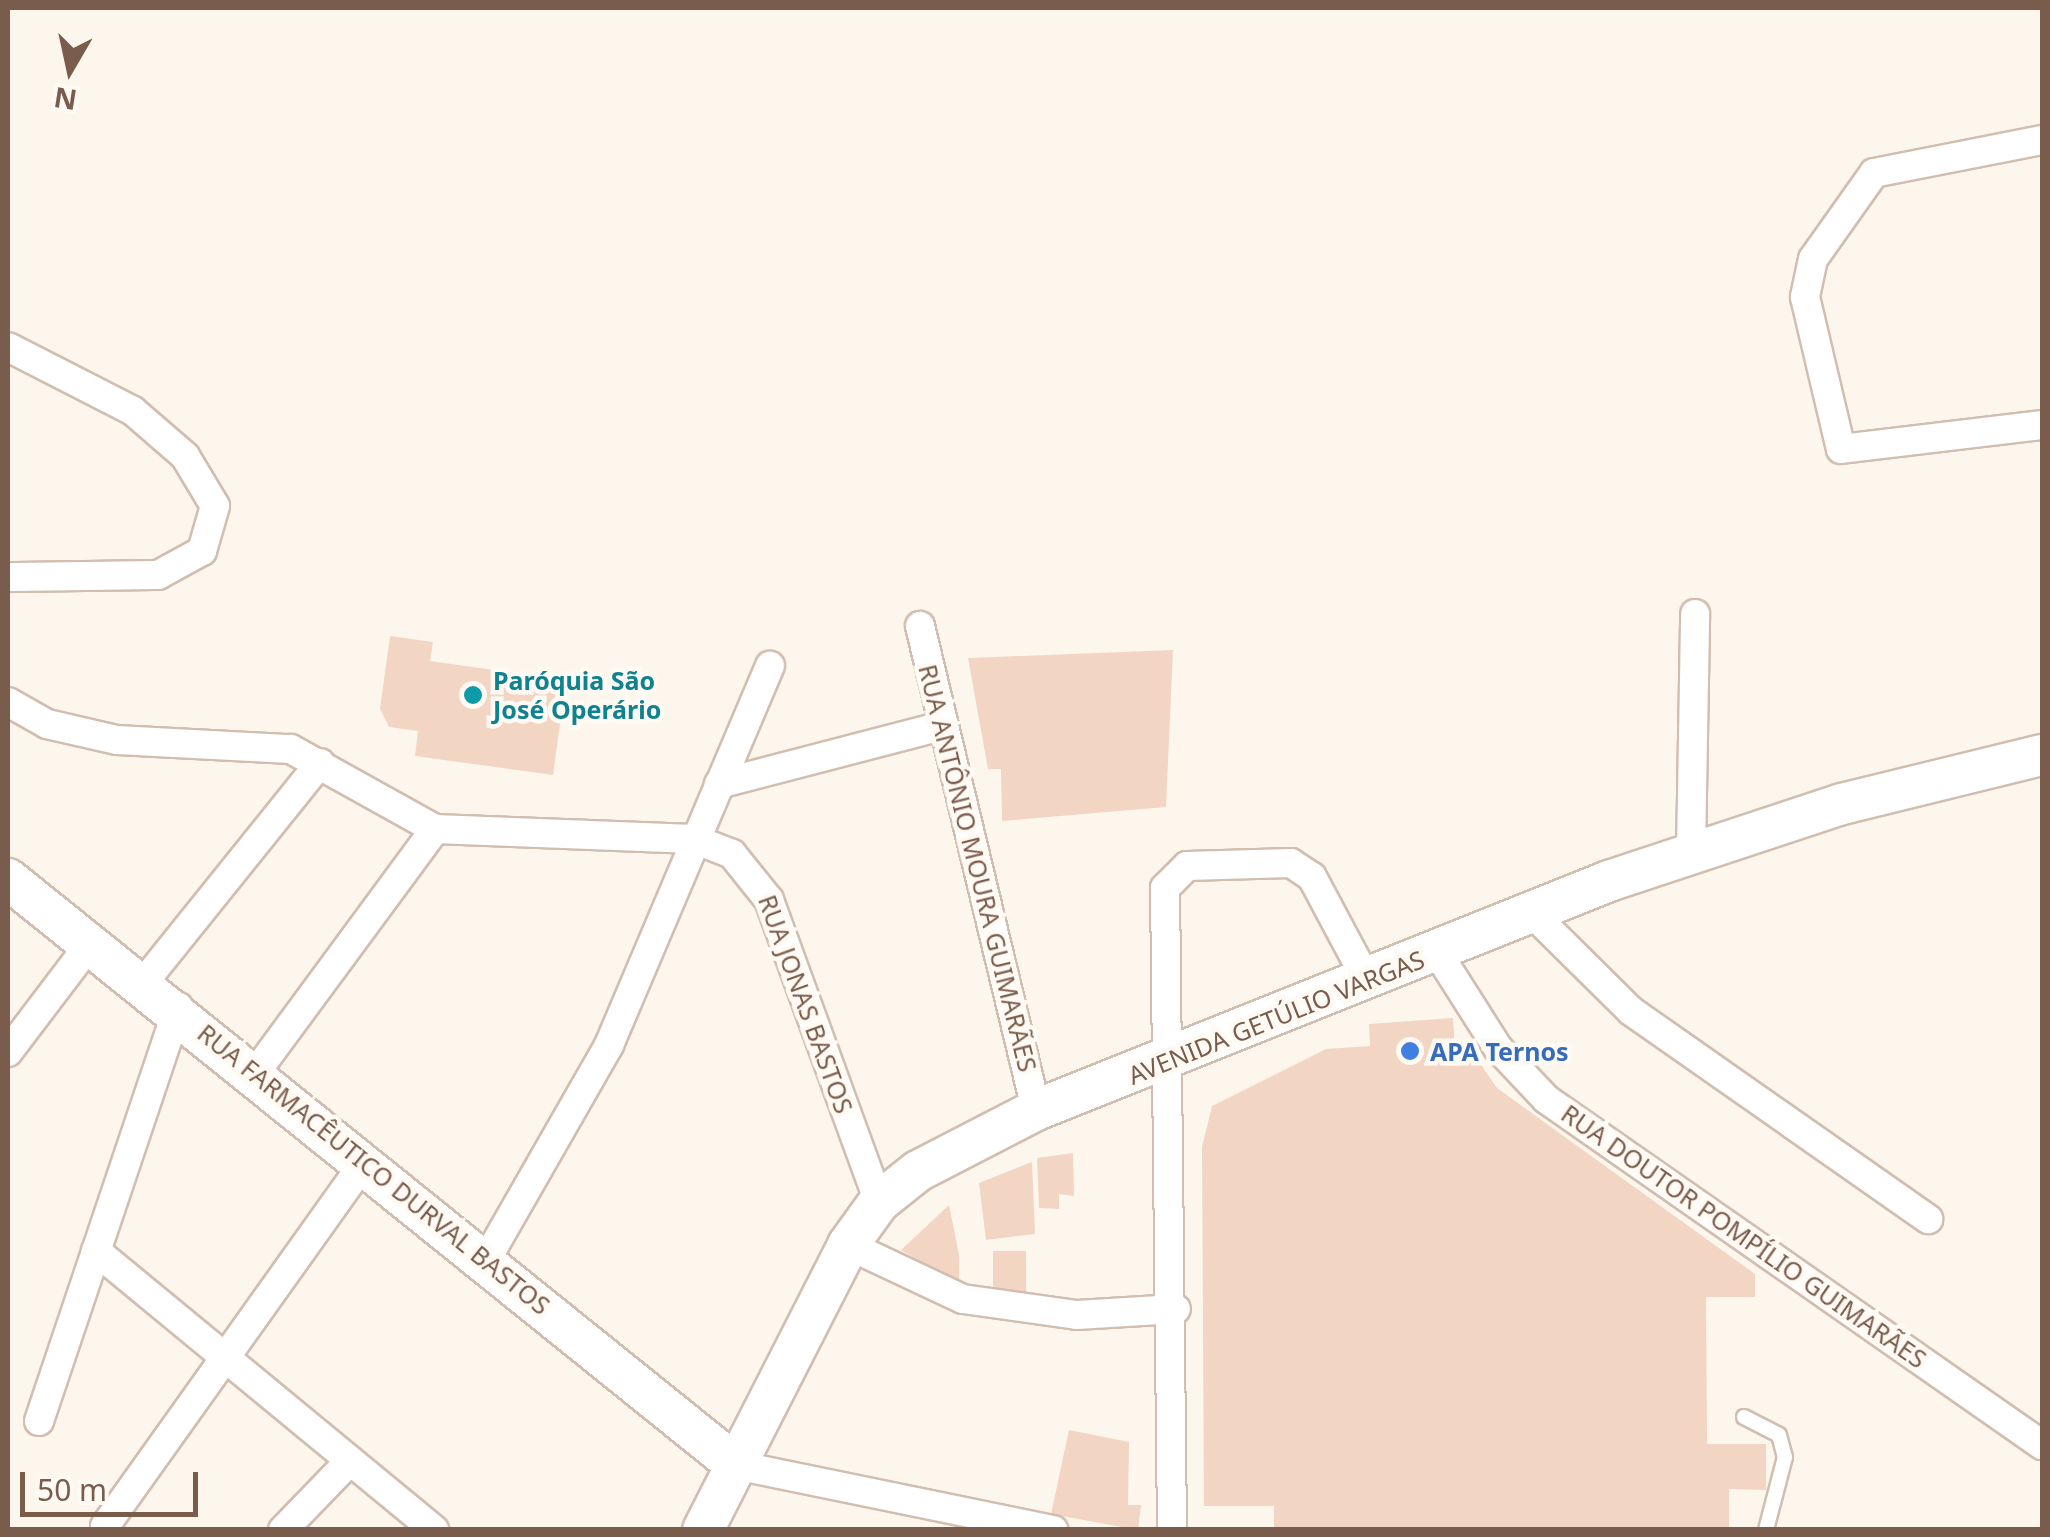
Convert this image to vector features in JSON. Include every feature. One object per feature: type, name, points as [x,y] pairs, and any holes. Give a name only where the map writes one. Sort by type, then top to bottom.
[{"type":"main road","name":"AVENIDA GETÚLIO VARGAS","points":[[703,1530],[848,1245],[878,1202],[1036,1110],[1173,1061],[1691,852],[2042,755]]},
{"type":"main road","name":"RUA FARMACÊUTICO DURVAL BASTOS","points":[[8,879],[178,1007],[363,1164],[736,1466]]},
{"type":"street","points":[[2042,140],[1874,174],[1813,259],[1805,296],[1842,448],[2042,425]]},
{"type":"street","points":[[8,347],[133,411],[185,456],[215,506],[202,551],[158,575],[8,577]]},
{"type":"street","points":[[1691,852],[1695,614]]},
{"type":"street","name":"RUA ANTÔNIO MOURA GUIMARÃES","points":[[920,626],[1036,1110]]},
{"type":"street","points":[[486,1260],[609,1045],[770,666]]},
{"type":"street","points":[[8,702],[80,734],[252,742],[320,762],[436,829],[694,839]]},
{"type":"street","points":[[719,784],[941,726]]},
{"type":"street","points":[[144,982],[320,762]]},
{"type":"street","points":[[256,1072],[436,829]]},
{"type":"street","name":"RUA JONAS BASTOS","points":[[694,839],[732,854],[770,900],[878,1202]]},
{"type":"street","points":[[1172,1530],[1176,1309],[1173,1061],[1163,902],[1173,874],[1268,860],[1303,869],[1368,982]]},
{"type":"street","points":[[1534,915],[1632,1011],[1928,1220]]},
{"type":"street","points":[[8,1052],[90,944]]},
{"type":"street","name":"RUA DOUTOR POMPÍLIO GUIMARÃES","points":[[1438,952],[1498,1048],[1546,1099],[2042,1446]]},
{"type":"street","points":[[39,1420],[178,1007]]},
{"type":"street","points":[[105,1526],[220,1354],[363,1164]]},
{"type":"street","points":[[848,1245],[963,1299],[1077,1315],[1176,1309]]},
{"type":"street","points":[[96,1252],[434,1530]]},
{"type":"street","points":[[283,1530],[349,1462]]},
{"type":"street","points":[[736,1466],[1052,1530]]},
{"type":"lane","points":[[1744,1417],[1779,1434],[1784,1456],[1766,1530]]},
{"type":"building","name":"Paróquia São José Operário","points":[[390,636],[433,642],[430,661],[566,680],[553,775],[415,756],[418,731],[389,727],[380,709]]},
{"type":"building","points":[[1173,650],[1166,807],[1002,821],[1001,769],[988,769],[968,658]]},
{"type":"building","points":[[1453,1018],[1455,1047],[1468,1046],[1497,1088],[1755,1274],[1755,1297],[1706,1297],[1707,1444],[1766,1444],[1766,1490],[1729,1489],[1729,1530],[1274,1530],[1274,1506],[1204,1506],[1202,1147],[1212,1106],[1326,1049],[1370,1046],[1369,1024]]},
{"type":"building","points":[[1073,1153],[1074,1196],[1059,1194],[1059,1209],[1039,1208],[1037,1158]]},
{"type":"building","points":[[1032,1162],[1035,1234],[986,1240],[979,1183]]},
{"type":"building","points":[[949,1205],[959,1255],[959,1284],[901,1250]]},
{"type":"building","points":[[993,1251],[1026,1251],[1026,1298],[993,1298]]},
{"type":"building","points":[[1069,1430],[1129,1442],[1128,1505],[1141,1505],[1138,1530],[1051,1514]]},
{"type":"place","name":"Paróquia São José Operário","points":[[473,695]]},
{"type":"place","name":"APA Ternos","points":[[1410,1051]]}]
